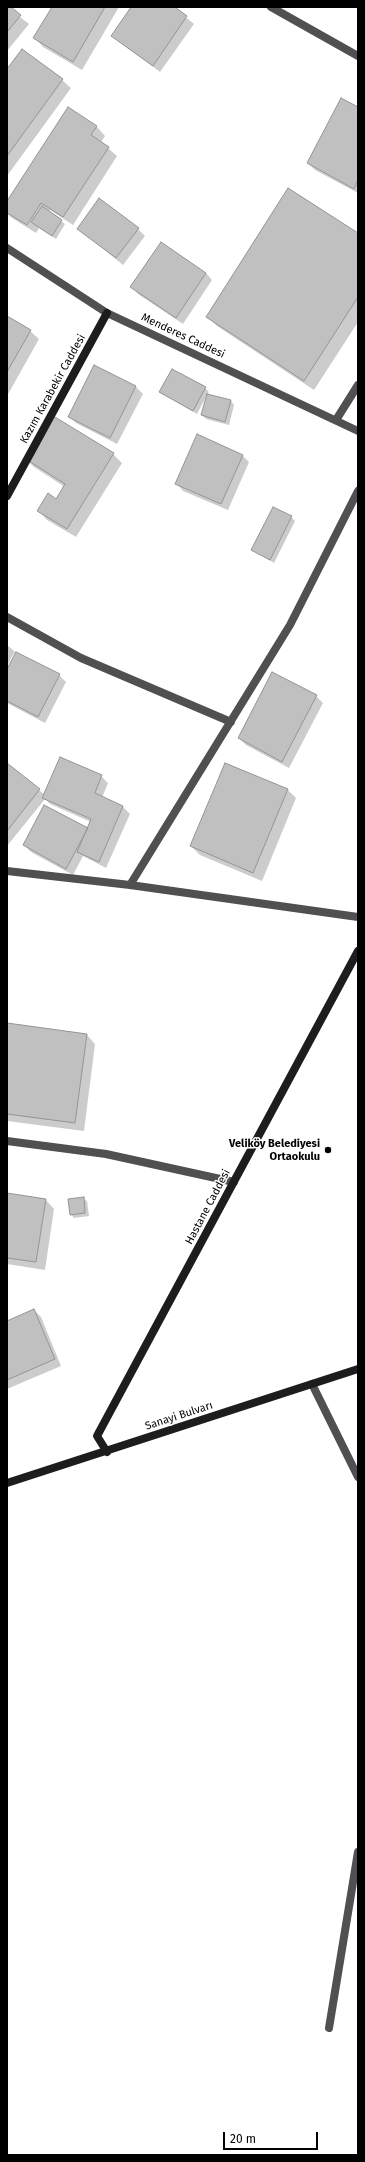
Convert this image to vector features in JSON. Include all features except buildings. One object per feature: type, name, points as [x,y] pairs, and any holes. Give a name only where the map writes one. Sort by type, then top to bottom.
[{"type":"street","points":[[271,7],[358,56]]},
{"type":"street","name":"Menderes Caddesi","points":[[7,248],[107,313],[358,431]]},
{"type":"street","name":"Kazım Karabekir Caddesi","points":[[7,496],[107,313]]},
{"type":"street","points":[[336,420],[358,385]]},
{"type":"street","points":[[130,885],[290,625],[358,491]]},
{"type":"street","points":[[7,617],[81,658],[231,722]]},
{"type":"street","points":[[7,871],[130,885],[358,917]]},
{"type":"street","name":"Hastane Caddesi","points":[[107,1452],[97,1436],[358,951]]},
{"type":"street","points":[[7,1141],[106,1154],[234,1182]]},
{"type":"street","name":"Sanayi Bulvarı","points":[[7,1483],[107,1452],[358,1369]]},
{"type":"street","points":[[312,1384],[358,1477]]},
{"type":"street","points":[[330,2028],[358,1852]]},
{"type":"place","name":"Veliköy Belediyesi Ortaokulu","points":[[328,1150]]}]
